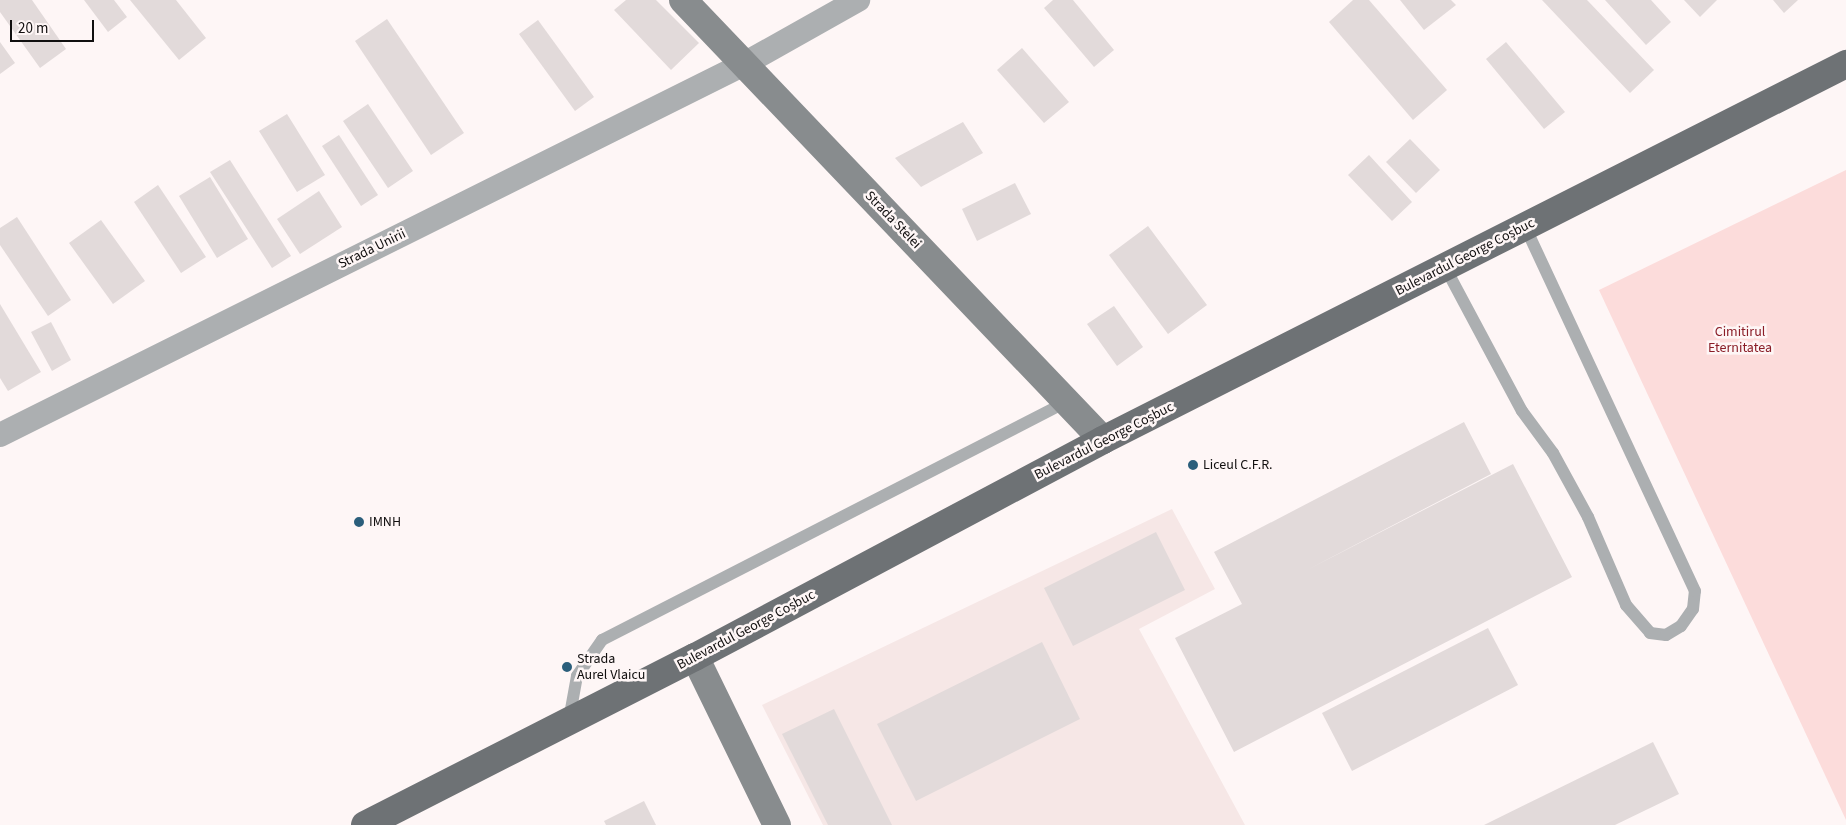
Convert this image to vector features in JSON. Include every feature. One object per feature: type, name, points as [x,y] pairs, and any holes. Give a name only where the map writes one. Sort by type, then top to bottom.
[{"type":"main road","name":"Bulevardul George Coșbuc","points":[[381,821],[569,720],[695,657],[1103,440],[1846,64]]},
{"type":"street","name":"Strada Stelei","points":[[683,0],[1103,440]]},
{"type":"street","name":"Strada Unirii","points":[[0,434],[744,64],[858,0]]},
{"type":"street","points":[[695,657],[776,825]]},
{"type":"lane","points":[[1445,267],[1522,411],[1553,453],[1588,517],[1626,605],[1650,633],[1666,634],[1681,626],[1693,609],[1695,591],[1525,226]]},
{"type":"lane","points":[[569,720],[577,676],[602,640],[1066,402]]},
{"type":"shaded area","points":[[1172,509],[1215,589],[1139,629],[1245,825],[823,825],[762,705]]},
{"type":"green space","name":"Cimitirul Eternitatea","points":[[1846,170],[1846,820],[1599,290]]},
{"type":"building","points":[[0,0],[32,0],[66,49],[40,68],[0,12]]},
{"type":"building","points":[[84,0],[114,0],[127,17],[108,32]]},
{"type":"building","points":[[130,0],[176,0],[206,38],[179,60]]},
{"type":"building","points":[[626,0],[656,0],[699,43],[671,70],[614,10]]},
{"type":"building","points":[[1053,0],[1073,0],[1114,50],[1094,67],[1044,8]]},
{"type":"building","points":[[1353,0],[1369,0],[1447,90],[1413,120],[1329,22]]},
{"type":"building","points":[[1400,0],[1451,0],[1456,5],[1424,30]]},
{"type":"building","points":[[1542,0],[1587,0],[1654,70],[1630,93]]},
{"type":"building","points":[[1605,0],[1651,0],[1671,22],[1646,45]]},
{"type":"building","points":[[1684,0],[1717,0],[1700,17]]},
{"type":"building","points":[[1773,0],[1798,0],[1784,13]]},
{"type":"building","points":[[387,19],[464,133],[431,155],[355,41]]},
{"type":"building","points":[[538,20],[594,97],[575,111],[519,34]]},
{"type":"building","points":[[0,42],[15,63],[0,74]]},
{"type":"building","points":[[1506,42],[1565,112],[1544,129],[1486,59]]},
{"type":"building","points":[[1022,48],[1069,102],[1044,123],[997,70]]},
{"type":"building","points":[[368,104],[413,171],[388,188],[343,121]]},
{"type":"building","points":[[287,114],[325,175],[297,192],[259,131]]},
{"type":"building","points":[[963,122],[983,153],[921,187],[895,158]]},
{"type":"building","points":[[339,135],[378,195],[361,206],[322,146]]},
{"type":"building","points":[[1410,139],[1440,170],[1416,193],[1386,162]]},
{"type":"building","points":[[1369,155],[1412,202],[1392,221],[1348,175]]},
{"type":"building","points":[[230,160],[291,256],[272,268],[210,172]]},
{"type":"building","points":[[210,177],[248,239],[217,258],[179,196]]},
{"type":"building","points":[[1015,183],[1031,214],[977,241],[962,209]]},
{"type":"building","points":[[158,185],[206,257],[181,273],[134,202]]},
{"type":"building","points":[[319,191],[342,227],[300,254],[277,219]]},
{"type":"building","points":[[17,217],[71,300],[48,316],[0,245],[0,228]]},
{"type":"building","points":[[101,220],[145,281],[113,304],[69,243]]},
{"type":"building","points":[[1148,226],[1207,305],[1168,334],[1109,255]]},
{"type":"building","points":[[0,304],[41,372],[8,391],[0,378]]},
{"type":"building","points":[[1114,306],[1143,347],[1117,366],[1087,324]]},
{"type":"building","points":[[51,322],[71,360],[52,371],[31,332]]},
{"type":"building","points":[[1464,422],[1491,474],[1307,570],[1513,464],[1572,577],[1234,752],[1175,638],[1242,604],[1214,552]]},
{"type":"building","points":[[1156,532],[1185,590],[1073,646],[1044,588]]},
{"type":"building","points":[[1488,628],[1518,685],[1352,771],[1322,713]]},
{"type":"building","points":[[1042,642],[1080,719],[916,801],[877,724]]},
{"type":"building","points":[[834,709],[892,825],[828,825],[782,734]]},
{"type":"building","points":[[1653,742],[1679,794],[1615,825],[1484,825]]},
{"type":"building","points":[[644,801],[656,825],[606,825],[604,821]]},
{"type":"place","name":"Liceul C.F.R.","points":[[1193,465]]},
{"type":"place","name":"IMNH","points":[[359,522]]},
{"type":"place","name":"Strada Aurel Vlaicu","points":[[567,667]]}]
